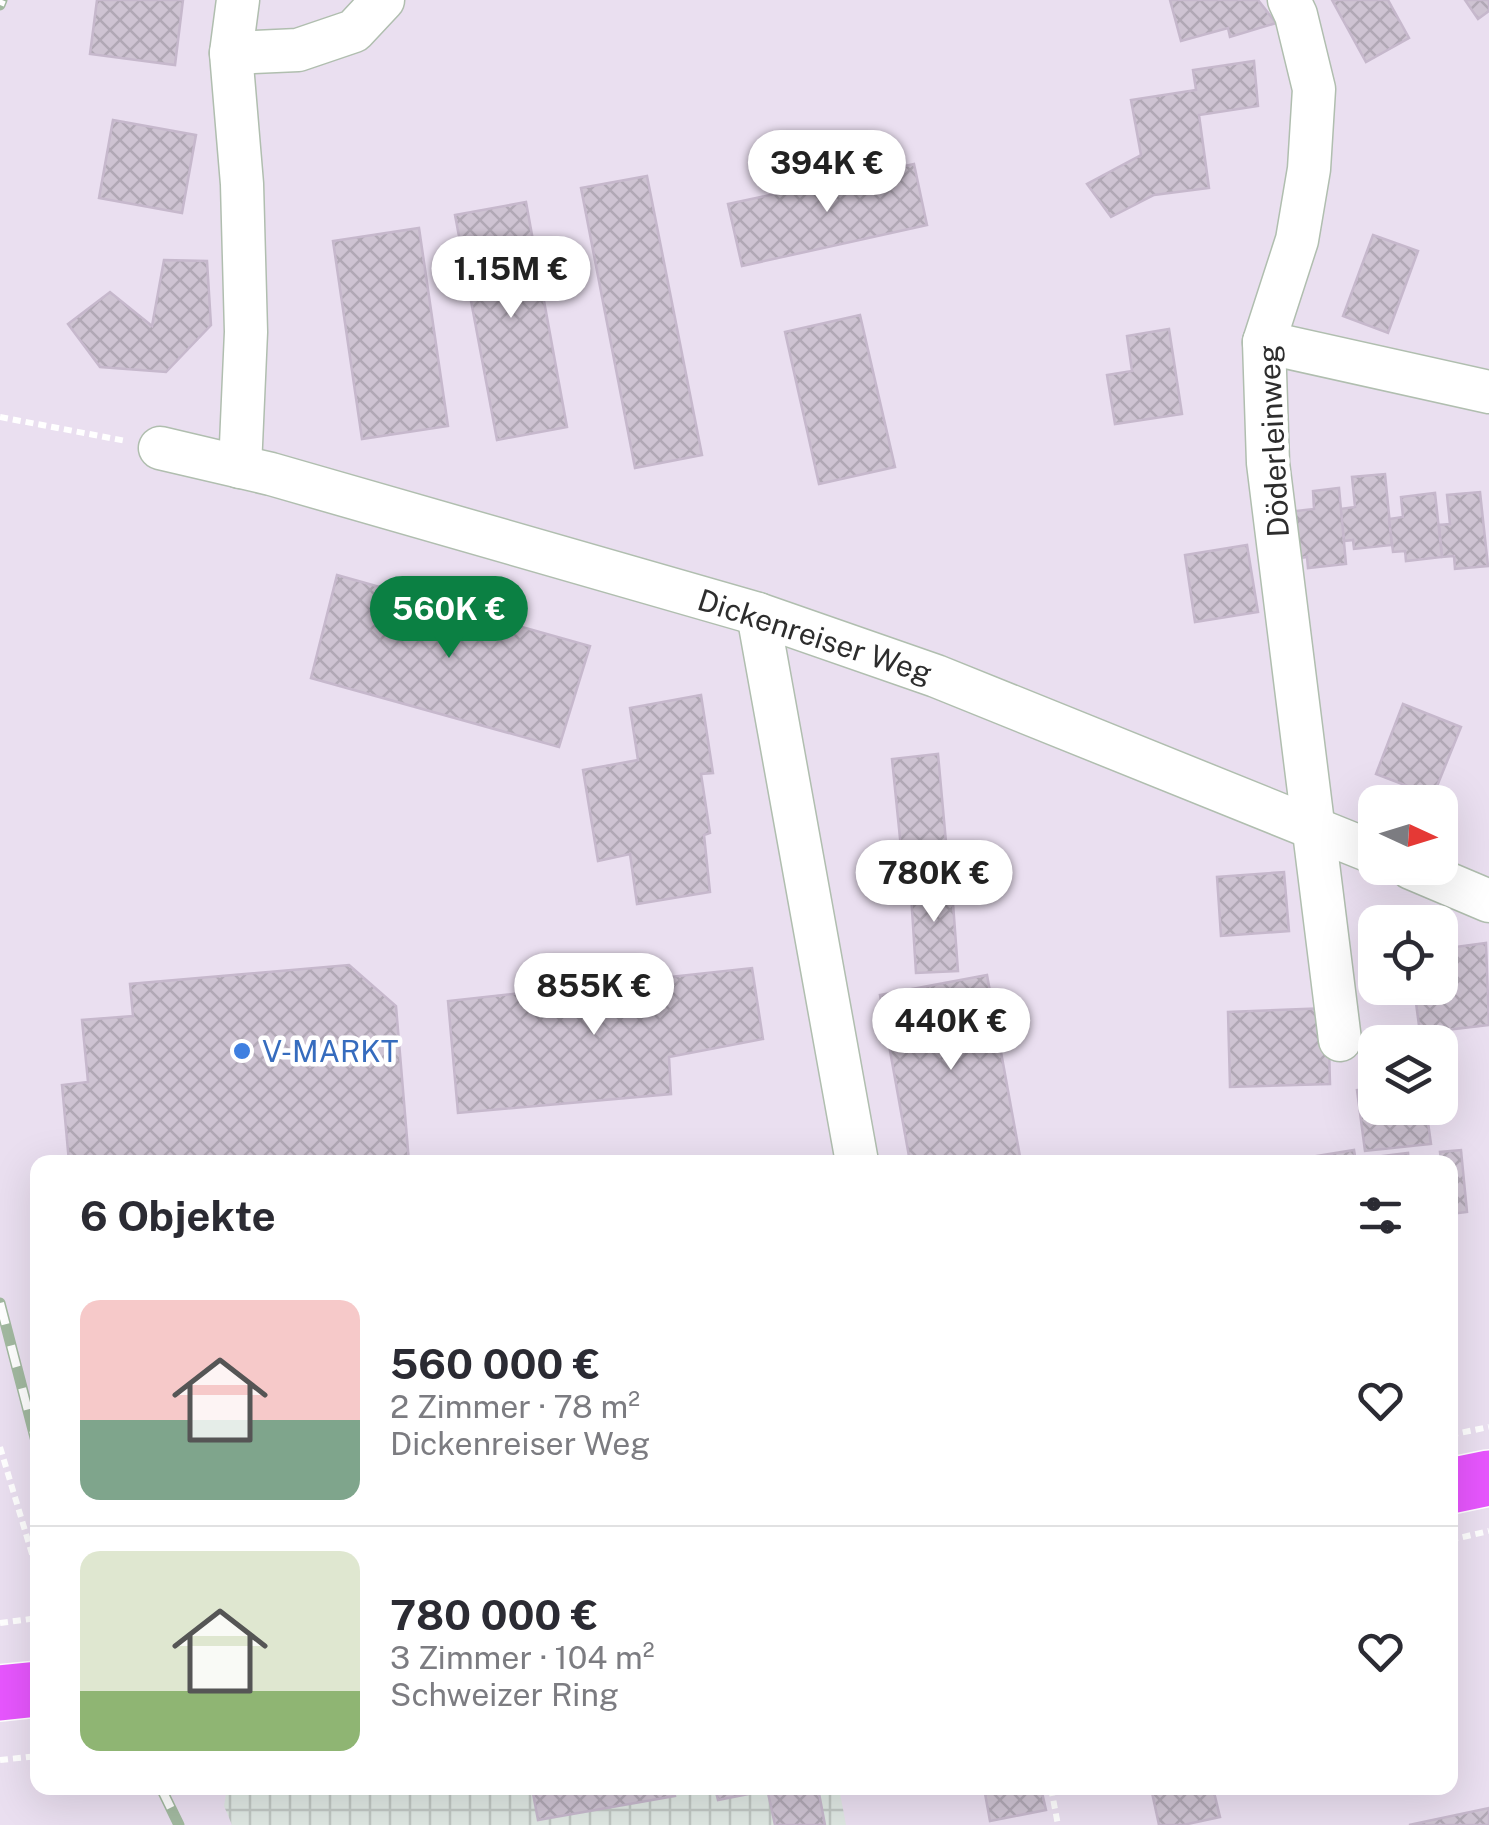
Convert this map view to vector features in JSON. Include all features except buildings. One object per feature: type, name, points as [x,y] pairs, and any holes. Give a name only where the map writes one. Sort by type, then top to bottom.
[{"type":"main road","points":[[1458,1484],[1489,1478]]},
{"type":"main road","points":[[0,1693],[30,1689]]},
{"type":"street","points":[[238,0],[231,53],[242,184],[246,332],[240,467]]},
{"type":"street","points":[[231,53],[298,50],[354,31],[383,0]]},
{"type":"street","name":"Döderleinweg","points":[[1288,0],[1296,15],[1314,88],[1309,169],[1297,240],[1264,342],[1268,463],[1340,1040]]},
{"type":"street","points":[[1264,342],[1489,392]]},
{"type":"street","name":"Dickenreiser Weg","points":[[160,448],[240,467],[758,614],[936,676],[1358,847]]},
{"type":"street","points":[[758,614],[856,1155]]},
{"type":"street","points":[[1451,885],[1489,901]]},
{"type":"path","points":[[0,416],[160,448]]},
{"type":"path","points":[[1458,1433],[1489,1427]]},
{"type":"path","points":[[0,1447],[30,1547]]},
{"type":"path","points":[[1458,1538],[1489,1532]]},
{"type":"path","points":[[0,1622],[30,1619]]},
{"type":"path","points":[[0,1760],[30,1757]]},
{"type":"path","points":[[1052,1795],[1058,1825]]},
{"type":"shaded area","points":[[226,1795],[840,1795],[846,1825],[232,1825],[224,1806]]},
{"type":"railway","points":[[0,5],[2,0]]},
{"type":"railway","points":[[0,1303],[30,1418]]},
{"type":"railway","points":[[164,1795],[179,1825]]},
{"type":"place","name":"V-MARKT","points":[[242,1051]]}]
